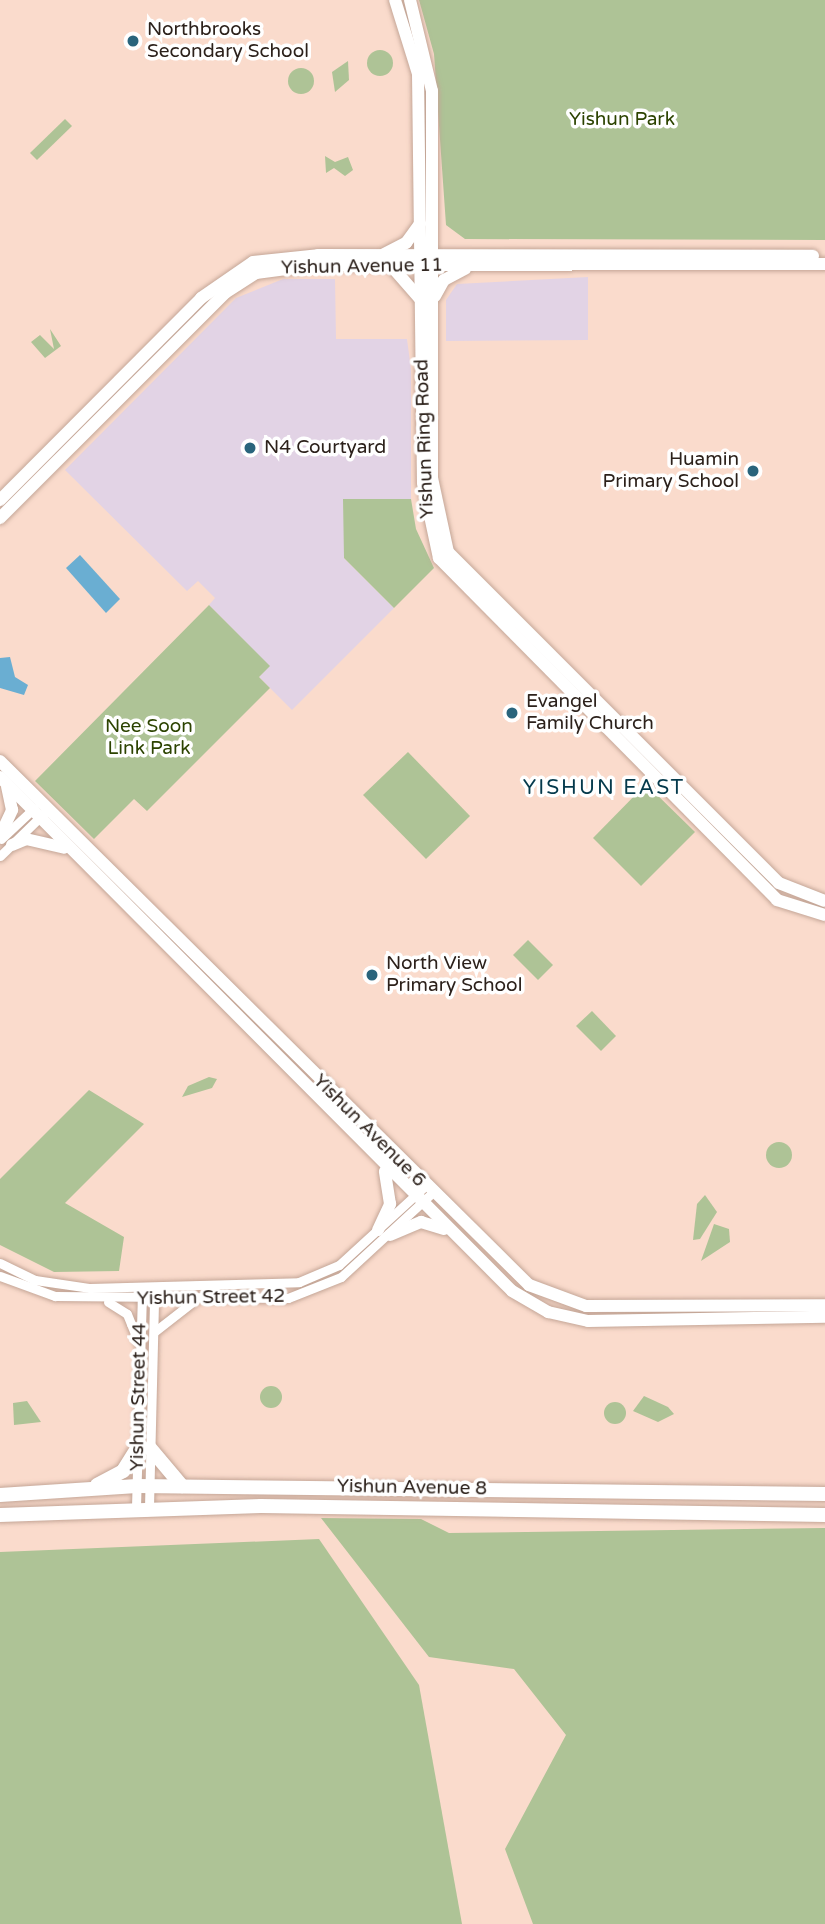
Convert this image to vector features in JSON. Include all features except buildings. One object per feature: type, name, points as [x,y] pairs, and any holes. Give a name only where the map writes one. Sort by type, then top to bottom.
[{"type":"main road","name":"Yishun Ring Road","points":[[395,0],[418,74],[420,262],[427,299]]},
{"type":"main road","name":"Yishun Ring Road","points":[[410,0],[430,66],[435,261],[427,299],[423,495],[432,540],[454,578],[570,685],[776,888],[825,915]]},
{"type":"main road","points":[[377,257],[400,248],[420,224]]},
{"type":"main road","points":[[435,226],[464,254]]},
{"type":"main road","name":"Yishun Avenue 11","points":[[0,500],[236,270],[273,257],[377,257],[420,262],[464,254],[579,261],[825,264]]},
{"type":"main road","points":[[482,255],[489,266]]},
{"type":"main road","name":"Yishun Avenue 11","points":[[435,261],[489,266],[579,261],[825,256]]},
{"type":"main road","name":"Yishun Avenue 11","points":[[0,518],[240,281],[277,267],[394,269],[420,262]]},
{"type":"main road","points":[[394,269],[427,299],[444,280],[471,266]]},
{"type":"main road","name":"Yishun Avenue 6","points":[[0,761],[73,853],[383,1165],[423,1195],[519,1277],[565,1302],[825,1317]]},
{"type":"main road","points":[[3,780],[12,810],[4,840],[43,840],[73,853]]},
{"type":"main road","name":"Yishun Avenue 6","points":[[3,780],[112,874],[423,1195],[454,1234],[512,1291],[559,1315],[588,1321],[770,1312],[825,1305]]},
{"type":"main road","points":[[112,874],[110,884],[123,905]]},
{"type":"main road","name":"Yishun Ring Road","points":[[789,896],[825,901]]},
{"type":"main road","points":[[383,1165],[390,1205],[384,1232],[421,1222],[454,1234]]},
{"type":"main road","points":[[90,1488],[123,1471],[144,1447],[182,1486]]},
{"type":"main road","name":"Yishun Avenue 8","points":[[0,1495],[144,1486],[825,1494]]},
{"type":"main road","name":"Yishun Avenue 8","points":[[0,1515],[143,1507],[825,1515]]},
{"type":"street","points":[[0,856],[4,840],[40,810]]},
{"type":"street","name":"Yishun Street 42","points":[[0,1276],[41,1293],[103,1300],[196,1300],[308,1294],[341,1277],[423,1195]]},
{"type":"street","name":"Yishun Street 42","points":[[0,1263],[64,1286],[299,1282],[340,1265],[384,1232]]},
{"type":"street","name":"Yishun Street 44","points":[[142,1286],[140,1346],[144,1447],[143,1507]]},
{"type":"street","name":"Yishun Street 44","points":[[144,1447],[154,1286]]},
{"type":"street","points":[[103,1300],[128,1314],[140,1346]]},
{"type":"street","points":[[153,1333],[168,1315],[196,1300]]},
{"type":"shaded area","points":[[588,277],[588,340],[446,341],[446,300],[457,284]]},
{"type":"shaded area","points":[[283,279],[335,279],[336,339],[407,339],[411,369],[411,499],[344,499],[344,558],[394,608],[292,710],[259,677],[269,666],[209,605],[215,598],[198,581],[187,591],[65,470],[236,298]]},
{"type":"green space","name":"Yishun Park","points":[[419,0],[825,0],[825,240],[465,239],[446,225],[434,54]]},
{"type":"green space","points":[[380,50],[390,53],[393,63],[390,73],[380,76],[370,73],[367,63],[370,53]]},
{"type":"green space","points":[[348,61],[349,80],[335,92],[332,72]]},
{"type":"green space","points":[[301,68],[310,72],[314,81],[310,90],[301,94],[292,90],[288,81],[292,72]]},
{"type":"green space","points":[[65,119],[72,126],[37,160],[30,153]]},
{"type":"green space","points":[[325,156],[335,162],[348,157],[353,170],[345,176],[334,168],[326,173]]},
{"type":"green space","points":[[50,329],[61,346],[45,358],[31,342],[40,335],[54,349]]},
{"type":"green space","points":[[343,499],[411,499],[416,529],[434,568],[394,608],[344,558]]},
{"type":"green space","name":"Nee Soon Link Park","points":[[209,605],[270,666],[259,677],[270,688],[147,811],[134,799],[94,839],[35,781]]},
{"type":"green space","points":[[408,752],[470,816],[426,859],[363,795]]},
{"type":"green space","points":[[646,784],[695,832],[641,886],[593,838]]},
{"type":"green space","points":[[528,940],[553,965],[538,980],[513,955]]},
{"type":"green space","points":[[592,1011],[616,1036],[601,1051],[576,1026]]},
{"type":"green space","points":[[209,1077],[217,1079],[212,1088],[182,1097],[188,1086]]},
{"type":"green space","points":[[89,1090],[144,1124],[65,1203],[124,1237],[119,1271],[54,1272],[0,1245],[0,1179]]},
{"type":"green space","points":[[779,1142],[788,1146],[792,1155],[788,1164],[779,1168],[770,1164],[766,1155],[770,1146]]},
{"type":"green space","points":[[705,1195],[717,1212],[700,1239],[693,1240],[697,1204]]},
{"type":"green space","points":[[714,1224],[729,1229],[730,1242],[701,1261]]},
{"type":"green space","points":[[267,1386],[275,1386],[282,1393],[282,1401],[275,1408],[267,1408],[260,1401],[260,1393]]},
{"type":"green space","points":[[644,1396],[668,1407],[674,1414],[658,1422],[633,1411]]},
{"type":"green space","points":[[27,1401],[41,1422],[14,1425],[13,1403]]},
{"type":"green space","points":[[615,1402],[623,1405],[626,1413],[623,1421],[615,1424],[607,1421],[604,1413],[607,1405]]},
{"type":"green space","points":[[321,1518],[421,1519],[449,1533],[825,1528],[825,1924],[533,1924],[505,1849],[566,1735],[514,1669],[429,1657]]},
{"type":"green space","points":[[319,1539],[419,1685],[462,1924],[0,1924],[0,1552]]},
{"type":"water","points":[[80,555],[120,599],[106,613],[66,568]]},
{"type":"water","points":[[10,657],[15,677],[28,685],[24,695],[0,688],[0,658]]},
{"type":"place","name":"Northbrooks Secondary School","points":[[133,41]]},
{"type":"place","name":"N4 Courtyard","points":[[250,448]]},
{"type":"place","name":"Huamin Primary School","points":[[753,471]]},
{"type":"place","name":"Evangel Family Church","points":[[512,713]]},
{"type":"place","name":"North View Primary School","points":[[372,975]]},
{"type":"district","name":"YISHUN EAST","points":[[604,788]]}]
